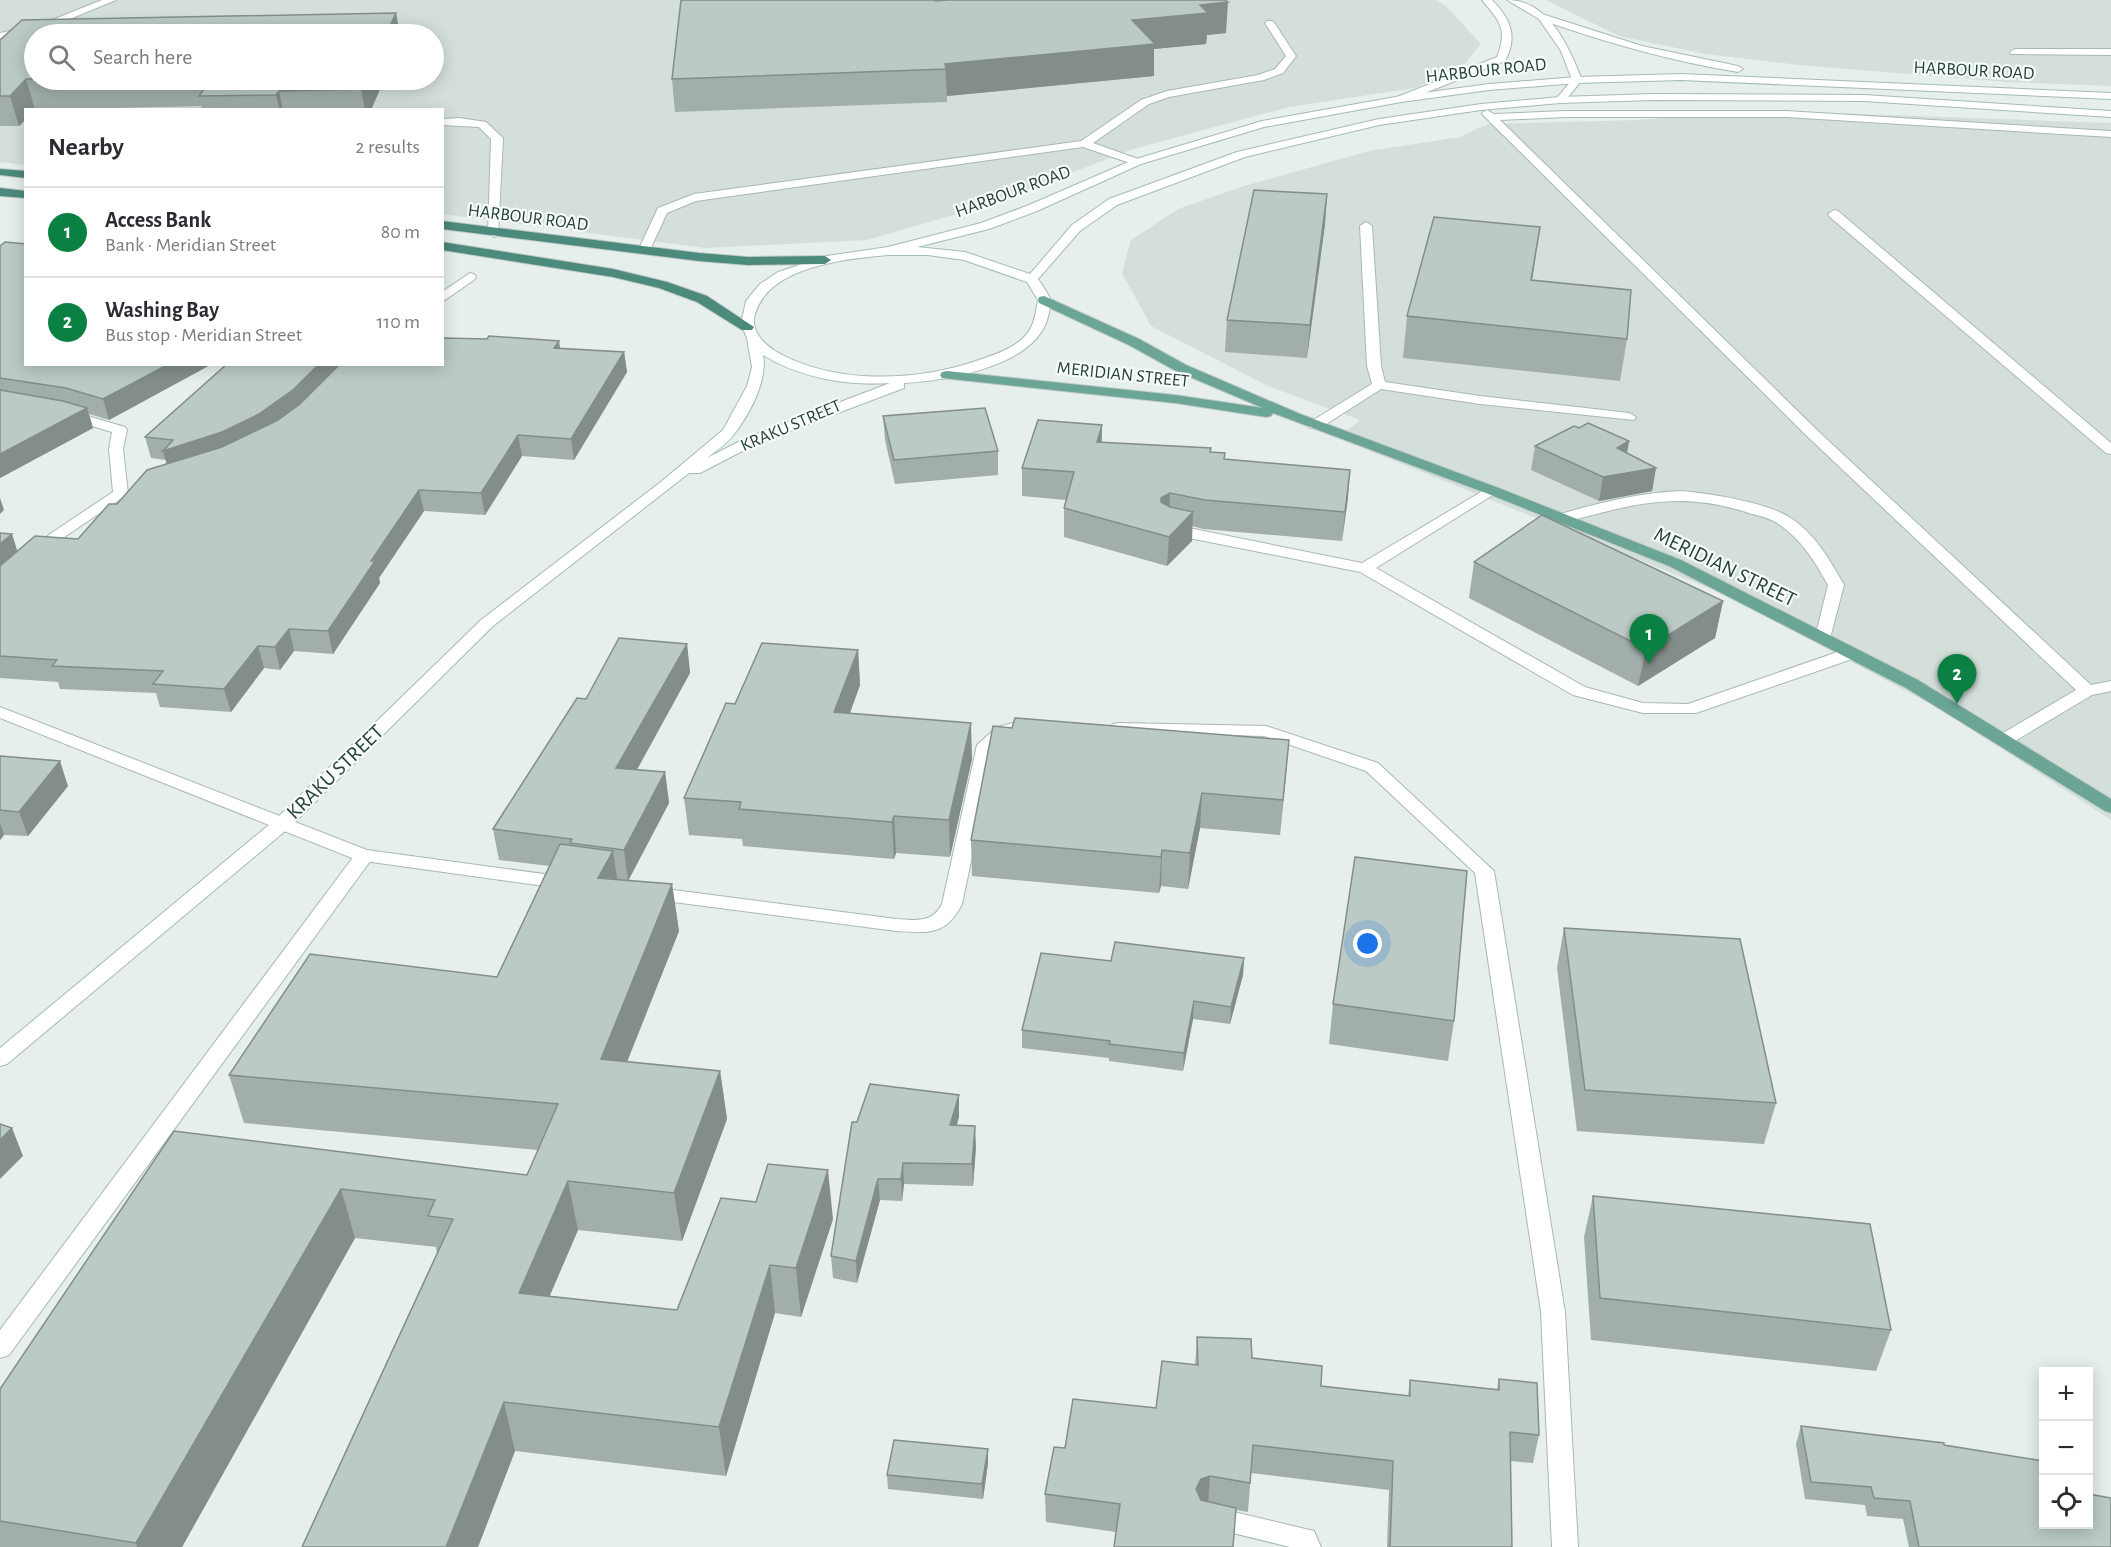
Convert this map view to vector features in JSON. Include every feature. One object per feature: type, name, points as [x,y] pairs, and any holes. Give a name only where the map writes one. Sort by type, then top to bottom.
[{"type":"highway","points":[[0,172],[24,175]]},
{"type":"highway","points":[[0,192],[24,195]]},
{"type":"highway","name":"HARBOUR ROAD","points":[[444,225],[644,251],[748,261],[825,260]]},
{"type":"highway","name":"HARBOUR ROAD","points":[[444,246],[613,273],[663,285],[702,299],[750,333]]},
{"type":"main road","points":[[50,24],[111,0]]},
{"type":"main road","points":[[1401,99],[1501,59],[1509,41],[1508,28],[1503,17],[1487,0]]},
{"type":"main road","points":[[1512,0],[1542,17],[1631,47],[1703,64],[1817,82]]},
{"type":"main road","points":[[1542,17],[1566,51],[1577,80],[1560,100]]},
{"type":"main road","points":[[1084,144],[1144,102],[1167,94],[1260,78],[1279,72],[1291,56],[1270,23]]},
{"type":"main road","points":[[0,36],[24,31]]},
{"type":"main road","points":[[2015,52],[2111,52]]},
{"type":"main road","name":"HARBOUR ROAD","points":[[888,251],[994,222],[1033,208],[1137,162],[1262,124],[1401,99],[1489,87],[1577,80],[1681,77],[2111,96]]},
{"type":"main road","name":"HARBOUR ROAD","points":[[1032,279],[1076,228],[1113,202],[1241,154],[1379,122],[1486,112],[1560,100],[1653,97],[1864,99],[2111,114]]},
{"type":"main road","points":[[1486,112],[1786,114],[2111,134]]},
{"type":"main road","points":[[1486,112],[1814,435],[2087,691]]},
{"type":"main road","points":[[444,122],[482,124],[497,138],[494,233]]},
{"type":"main road","points":[[644,251],[662,211],[694,198],[1084,144],[1137,162]]},
{"type":"main road","points":[[1834,214],[2111,450]]},
{"type":"main road","points":[[1366,226],[1374,366],[1379,385]]},
{"type":"main road","points":[[888,251],[927,251],[965,256],[1032,279],[1044,300],[1038,328],[1026,342],[1006,355],[947,375],[876,380],[834,376],[799,367],[771,354],[750,333],[748,309],[754,297],[766,286],[802,267],[825,260],[888,251]]},
{"type":"main road","points":[[444,296],[470,277]]},
{"type":"main road","name":"MERIDIAN STREET","points":[[1044,300],[1134,342],[1181,368],[1295,417],[1491,490],[1675,563],[1912,684],[2111,807]]},
{"type":"main road","name":"KRAKU STREET","points":[[0,1059],[283,823],[487,623],[667,484],[729,432],[754,387],[759,367],[750,333]]},
{"type":"main road","name":"MERIDIAN STREET","points":[[947,375],[1175,399],[1295,417]]},
{"type":"main road","name":"KRAKU STREET","points":[[667,484],[751,441],[816,414],[918,378]]},
{"type":"main road","points":[[1315,425],[1379,385],[1480,400],[1629,417]]},
{"type":"main road","points":[[0,583],[10,577],[55,537],[126,492],[116,449],[120,429],[52,411]]},
{"type":"main road","points":[[1365,568],[1491,490]]},
{"type":"main road","points":[[1562,518],[1633,498],[1683,494],[1736,503],[1784,520],[1817,552],[1836,585],[1823,638]]},
{"type":"main road","points":[[1169,529],[1365,568],[1579,691],[1643,708],[1690,709],[1852,653]]},
{"type":"main road","points":[[2004,740],[2087,691],[2111,686]]},
{"type":"main road","points":[[0,712],[364,856],[589,885]]},
{"type":"main road","points":[[636,892],[896,925],[934,926],[947,916],[952,904],[986,745],[999,732],[1012,726],[1059,726]]},
{"type":"main road","points":[[1105,727],[1266,731],[1372,767],[1484,871],[1553,1312],[1565,1547]]},
{"type":"main road","points":[[0,1348],[364,856]]},
{"type":"main road","points":[[1209,1518],[1305,1539],[1308,1547]]},
{"type":"shaded area","points":[[0,0],[1436,0],[1446,6],[1481,44],[1461,68],[1415,88],[1289,107],[1130,150],[995,203],[867,240],[705,248],[444,214],[444,108],[24,108],[24,165],[0,162]]},
{"type":"shaded area","points":[[1546,0],[2111,0],[2111,86],[2008,82],[1809,66],[1705,54],[1619,36]]},
{"type":"shaded area","points":[[1753,110],[2111,123],[2111,820],[1947,713],[1731,597],[1338,438],[1360,420],[1268,386],[1151,326],[1122,273],[1131,240],[1178,209],[1244,186],[1369,151],[1460,137],[1488,124],[1639,120]]},
{"type":"building","points":[[681,0],[1225,0],[1228,2],[1200,5],[1208,13],[1132,20],[1155,44],[945,64],[946,69],[672,79]]},
{"type":"building","points":[[396,13],[391,24],[24,24],[24,81],[10,96],[0,96],[0,40],[22,20]]},
{"type":"building","points":[[203,90],[320,90],[279,91],[276,95],[199,96]]},
{"type":"building","points":[[1254,190],[1327,194],[1310,325],[1227,320]]},
{"type":"building","points":[[1434,217],[1540,227],[1531,280],[1631,290],[1627,339],[1407,316]]},
{"type":"building","points":[[5,242],[24,244],[24,366],[165,366],[103,399],[66,388],[0,378],[0,246]]},
{"type":"building","points":[[489,336],[559,341],[554,348],[624,352],[571,439],[518,435],[481,493],[419,490],[371,561],[375,561],[328,631],[289,629],[275,647],[258,646],[224,689],[153,684],[163,671],[52,666],[57,660],[0,656],[0,566],[35,536],[78,539],[109,504],[117,504],[147,470],[222,447],[278,420],[300,404],[338,366],[444,366],[444,338],[487,339]]},
{"type":"building","points":[[225,366],[317,366],[294,389],[259,414],[222,432],[163,451],[173,440],[145,437]]},
{"type":"building","points":[[0,390],[63,401],[87,408],[0,454]]},
{"type":"building","points":[[985,408],[998,451],[894,460],[883,416]]},
{"type":"building","points":[[1038,420],[1102,425],[1097,442],[1211,448],[1210,452],[1225,453],[1224,459],[1350,470],[1345,512],[1205,500],[1170,493],[1161,498],[1161,502],[1170,507],[1193,512],[1169,537],[1064,508],[1074,472],[1022,468]]},
{"type":"building","points":[[1588,423],[1629,441],[1617,448],[1656,468],[1603,477],[1535,446],[1574,426],[1579,428]]},
{"type":"building","points":[[1542,515],[1723,601],[1646,649],[1474,562]]},
{"type":"building","points":[[0,533],[12,534],[0,544]]},
{"type":"building","points":[[619,638],[687,644],[616,768],[665,772],[624,850],[570,843],[572,839],[493,829],[577,698],[586,699]]},
{"type":"building","points":[[762,643],[858,650],[834,712],[971,723],[949,820],[894,816],[892,822],[739,809],[741,802],[684,798],[726,703],[735,704]]},
{"type":"building","points":[[1015,718],[1289,740],[1283,800],[1202,793],[1190,853],[1162,850],[1161,857],[971,840],[993,726],[1012,728]]},
{"type":"building","points":[[0,756],[60,761],[19,812],[0,810]]},
{"type":"building","points":[[560,844],[613,851],[598,878],[672,884],[601,1059],[720,1071],[674,1193],[568,1181],[519,1293],[677,1310],[721,1198],[756,1202],[768,1164],[828,1170],[796,1268],[770,1265],[719,1427],[504,1402],[446,1547],[302,1547],[453,1219],[428,1216],[435,1200],[341,1189],[136,1543],[0,1521],[0,1389],[174,1131],[527,1175],[558,1104],[229,1075],[310,954],[497,977]]},
{"type":"building","points":[[1355,857],[1467,871],[1454,1021],[1333,1004]]},
{"type":"building","points":[[1564,928],[1740,939],[1776,1103],[1585,1090]]},
{"type":"building","points":[[1115,942],[1244,958],[1231,1007],[1194,1001],[1184,1053],[1022,1030],[1041,953],[1111,961]]},
{"type":"building","points":[[870,1084],[959,1095],[950,1125],[975,1126],[972,1164],[903,1163],[901,1179],[878,1179],[856,1261],[831,1256],[852,1122],[857,1122]]},
{"type":"building","points":[[0,1124],[12,1128],[0,1140]]},
{"type":"building","points":[[1593,1196],[1870,1224],[1891,1330],[1600,1298]]},
{"type":"building","points":[[1197,1337],[1251,1339],[1252,1358],[1322,1366],[1321,1386],[1410,1396],[1410,1380],[1499,1390],[1499,1379],[1537,1383],[1539,1435],[1510,1432],[1512,1547],[1390,1547],[1393,1461],[1253,1445],[1250,1483],[1210,1476],[1201,1479],[1196,1489],[1201,1500],[1236,1508],[1233,1547],[1114,1547],[1120,1504],[1045,1494],[1054,1447],[1065,1448],[1073,1399],[1156,1408],[1162,1361],[1198,1365]]},
{"type":"building","points":[[1801,1426],[1944,1443],[1944,1445],[2039,1460],[2039,1529],[2093,1529],[2093,1495],[2111,1498],[2111,1547],[1919,1547],[1910,1501],[1874,1498],[1871,1487],[1811,1482]]},
{"type":"building","points":[[894,1440],[988,1449],[982,1484],[887,1475]]},
{"type":"place","name":"Access Bank","points":[[1649,664]]},
{"type":"place","name":"Washing Bay","points":[[1957,704]]}]
